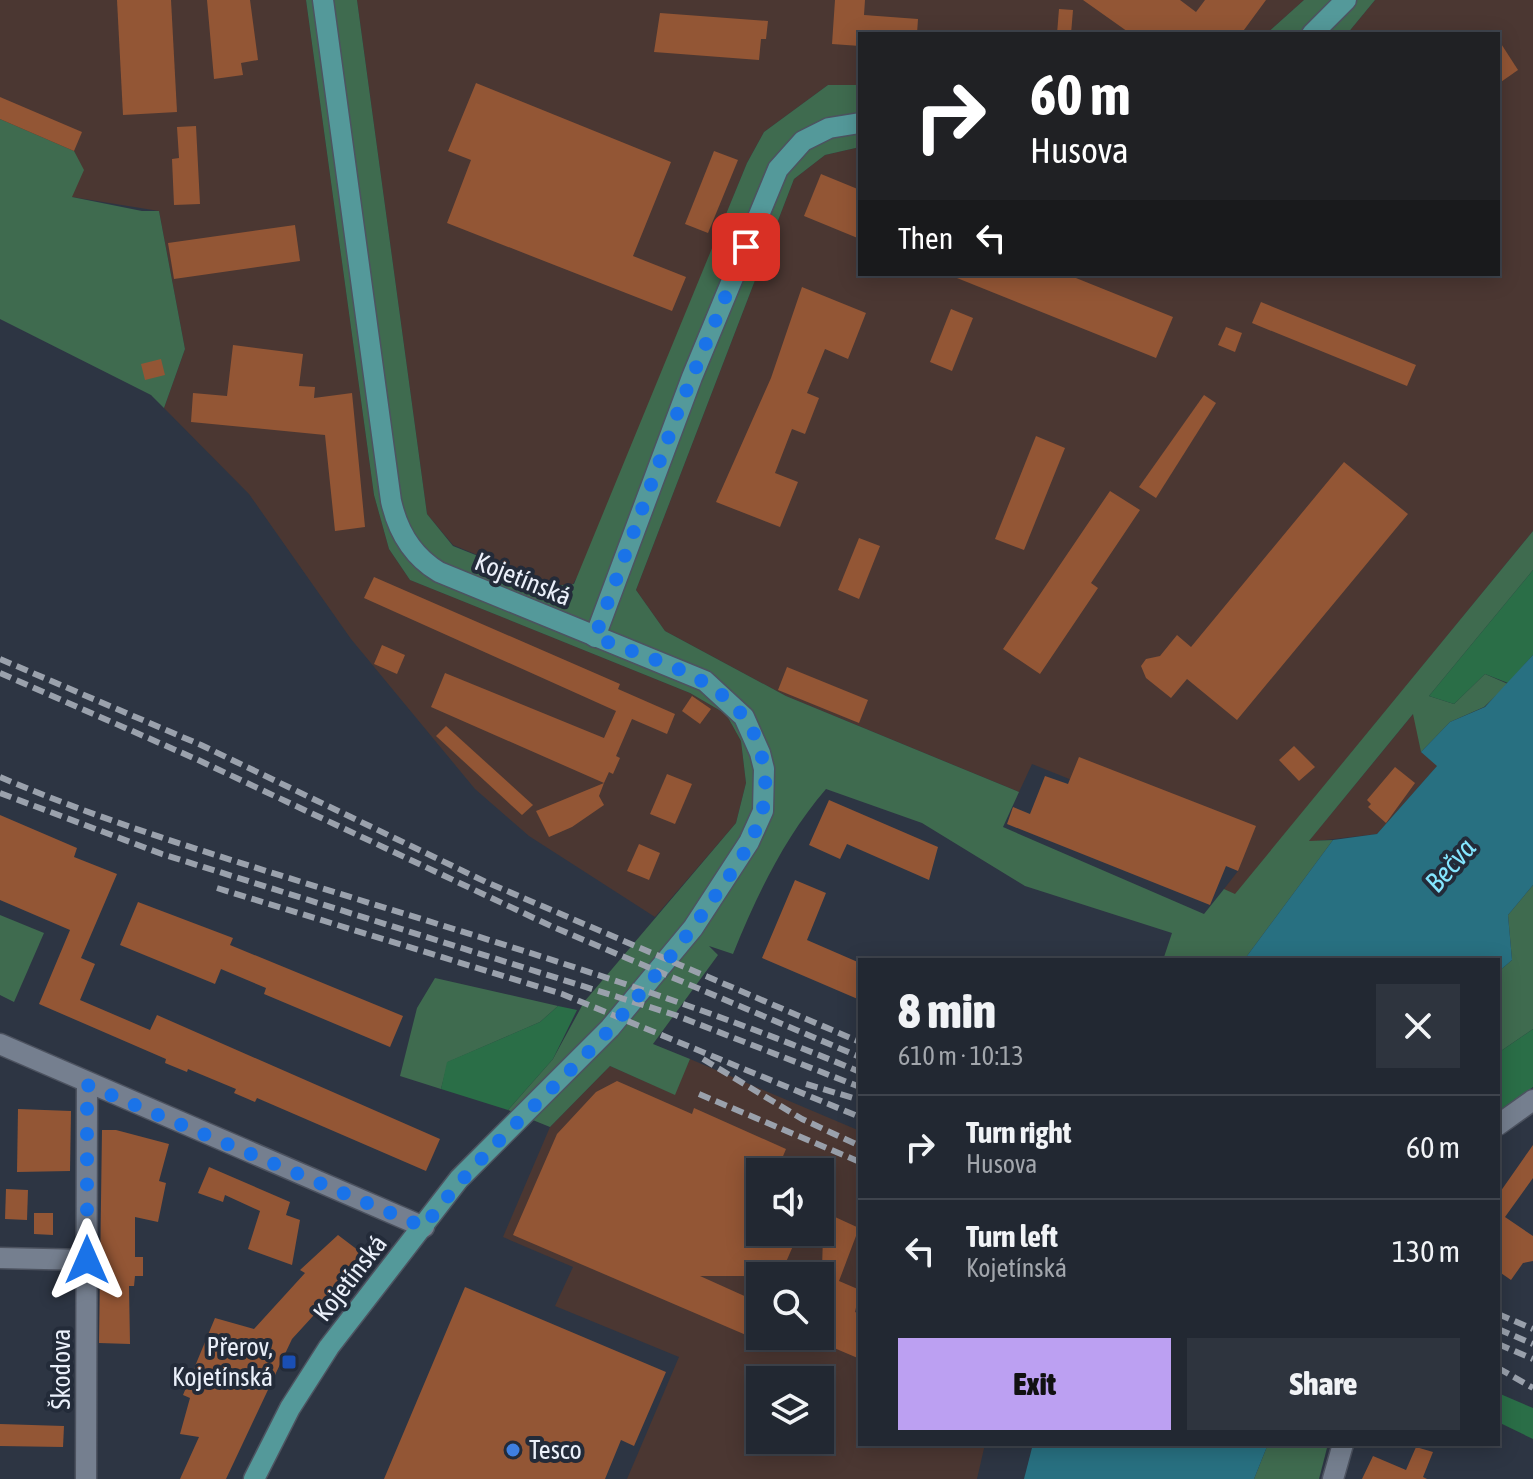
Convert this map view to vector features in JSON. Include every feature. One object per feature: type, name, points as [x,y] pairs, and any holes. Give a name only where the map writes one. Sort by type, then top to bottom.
[{"type":"main road","name":"Kojetínská","points":[[254,1479],[290,1408],[329,1347],[459,1179],[610,1028],[653,976],[715,896],[749,842],[763,811],[764,769],[757,744],[744,717],[726,697],[705,681],[439,572],[412,550],[397,524],[323,0]]},
{"type":"main road","points":[[1314,32],[1346,0]]},
{"type":"main road","points":[[595,637],[686,392],[778,169],[803,141],[829,128],[858,123]]},
{"type":"street","points":[[0,1044],[87,1085],[424,1227]]},
{"type":"street","name":"Škodova","points":[[86,1479],[87,1085]]},
{"type":"street","points":[[1500,1124],[1533,1100]]},
{"type":"street","points":[[0,1258],[87,1260]]},
{"type":"street","points":[[1333,1479],[1342,1446]]},
{"type":"shaded area","points":[[0,0],[306,0],[374,495],[389,549],[410,580],[690,693],[726,714],[741,741],[746,783],[736,823],[655,917],[529,836],[475,789],[351,639],[249,494],[164,408],[185,349],[159,211],[72,197],[0,119]]},
{"type":"shaded area","points":[[357,0],[1304,0],[1268,32],[858,32],[858,85],[828,85],[764,132],[747,163],[583,567],[573,584],[553,586],[453,545],[427,514]]},
{"type":"shaded area","points":[[1375,0],[1533,0],[1533,531],[1235,895],[1224,889],[1238,871],[1246,850],[1032,764],[1019,792],[786,696],[665,631],[636,590],[794,179],[825,155],[858,147],[858,276],[1500,276],[1500,32],[1349,32]]},
{"type":"shaded area","points":[[1414,713],[1421,752],[1438,765],[1377,834],[1308,842]]},
{"type":"shaded area","points":[[690,1059],[858,1130],[858,1446],[985,1446],[977,1479],[627,1479],[679,1357],[555,1306],[573,1267],[503,1237],[550,1127],[610,1066],[674,1094]]},
{"type":"green space","points":[[306,0],[357,0],[427,514],[453,546],[553,586],[574,584],[747,163],[764,132],[828,85],[858,85],[858,147],[825,155],[794,179],[636,590],[665,631],[786,696],[1019,792],[1003,827],[1204,914],[1224,889],[1235,894],[1533,531],[1533,570],[1429,696],[1454,704],[1485,674],[1508,684],[1484,707],[1450,722],[1421,752],[1413,714],[1309,841],[1333,840],[1245,958],[1164,958],[1172,933],[1025,886],[922,823],[826,789],[797,827],[773,868],[733,954],[709,946],[718,955],[653,1044],[690,1059],[675,1095],[610,1066],[550,1127],[508,1110],[553,1059],[584,1002],[736,823],[746,783],[741,741],[726,714],[690,693],[410,580],[389,549],[374,495]]},
{"type":"green space","points":[[1304,0],[1375,0],[1349,32],[1268,32]]},
{"type":"green space","points":[[0,119],[74,151],[84,170],[72,197],[142,211],[159,211],[185,349],[164,408],[151,395],[0,319]]},
{"type":"green space","points":[[1533,570],[1533,655],[1508,683],[1485,674],[1454,704],[1429,696]]},
{"type":"green space","points":[[1533,885],[1533,1029],[1500,1052],[1500,970],[1512,960],[1508,915]]},
{"type":"green space","points":[[0,915],[44,933],[14,1002],[0,995]]},
{"type":"green space","points":[[435,978],[558,1006],[540,1022],[448,1062],[441,1089],[400,1076],[417,1008]]},
{"type":"green space","points":[[558,1006],[577,1010],[553,1059],[508,1110],[441,1089],[447,1062],[540,1022]]},
{"type":"green space","points":[[1533,1029],[1533,1087],[1500,1112],[1500,1052]]},
{"type":"green space","points":[[1500,1394],[1533,1408],[1533,1439],[1500,1423]]},
{"type":"green space","points":[[1267,1446],[1327,1446],[1319,1479],[1254,1479]]},
{"type":"water","name":"Bečva","points":[[1533,655],[1533,885],[1508,915],[1512,960],[1500,970],[1500,958],[1245,958],[1333,840],[1377,834],[1437,766],[1421,752],[1450,722],[1485,707]]},
{"type":"water","points":[[1032,1446],[1267,1446],[1254,1479],[1024,1479]]},
{"type":"building","points":[[117,0],[171,0],[177,112],[123,115]]},
{"type":"building","points":[[207,0],[250,0],[258,60],[241,63],[243,75],[214,79]]},
{"type":"building","points":[[835,0],[865,0],[864,15],[918,19],[917,32],[858,32],[858,46],[832,44]]},
{"type":"building","points":[[1083,0],[1180,0],[1196,12],[1205,0],[1266,0],[1242,32],[1128,32]]},
{"type":"building","points":[[1059,9],[1073,10],[1071,32],[1057,32]]},
{"type":"building","points":[[660,13],[768,21],[766,39],[761,39],[759,60],[654,52]]},
{"type":"building","points":[[1500,42],[1518,70],[1500,83]]},
{"type":"building","points":[[476,83],[671,162],[633,256],[686,277],[672,311],[447,223],[471,160],[448,151]]},
{"type":"building","points":[[0,97],[82,132],[74,151],[0,119]]},
{"type":"building","points":[[196,126],[200,204],[174,205],[172,159],[179,158],[177,127]]},
{"type":"building","points":[[714,151],[738,160],[708,233],[685,224]]},
{"type":"building","points":[[821,174],[858,189],[858,238],[804,216]]},
{"type":"building","points":[[295,225],[300,261],[174,279],[168,243]]},
{"type":"building","points":[[952,276],[1071,276],[1173,317],[1156,358]]},
{"type":"building","points":[[802,287],[866,313],[848,359],[825,349],[807,393],[819,398],[805,434],[792,429],[775,473],[798,482],[780,527],[716,502],[771,378]]},
{"type":"building","points":[[1261,302],[1416,365],[1407,386],[1252,323]]},
{"type":"building","points":[[951,309],[973,318],[952,371],[930,362]]},
{"type":"building","points":[[1226,327],[1242,333],[1235,352],[1218,345]]},
{"type":"building","points":[[233,345],[303,354],[299,386],[315,387],[314,398],[352,393],[365,527],[335,531],[325,435],[191,422],[193,393],[227,396]]},
{"type":"building","points":[[161,359],[165,375],[145,380],[141,364]]},
{"type":"building","points":[[1204,395],[1216,403],[1156,498],[1139,487]]},
{"type":"building","points":[[1036,436],[1065,448],[1024,550],[995,539]]},
{"type":"building","points":[[1344,462],[1408,514],[1237,720],[1187,679],[1171,698],[1146,678],[1141,666],[1146,659],[1160,656],[1177,635],[1191,647]]},
{"type":"building","points":[[1110,491],[1140,510],[1091,583],[1098,588],[1040,674],[1003,649]]},
{"type":"building","points":[[859,538],[880,546],[859,599],[838,590]]},
{"type":"building","points":[[374,577],[620,684],[618,689],[675,714],[667,734],[632,719],[616,756],[620,758],[613,774],[609,772],[604,783],[431,707],[445,673],[604,738],[616,711],[364,598]]},
{"type":"building","points":[[382,645],[405,655],[397,674],[374,664]]},
{"type":"building","points":[[787,667],[868,700],[859,723],[778,690]]},
{"type":"building","points":[[692,696],[711,709],[700,724],[682,711]]},
{"type":"building","points":[[446,726],[533,805],[522,815],[436,736]]},
{"type":"building","points":[[1294,746],[1315,767],[1299,781],[1279,760]]},
{"type":"building","points":[[1079,757],[1256,826],[1238,871],[1226,866],[1210,905],[1007,824],[1013,807],[1030,814],[1045,776],[1068,784]]},
{"type":"building","points":[[1395,767],[1415,783],[1386,823],[1368,807],[1371,804],[1367,800]]},
{"type":"building","points":[[667,774],[692,784],[675,824],[650,814]]},
{"type":"building","points":[[604,783],[599,796],[604,805],[572,827],[549,837],[536,811]]},
{"type":"building","points":[[829,800],[938,847],[929,880],[847,844],[840,859],[809,845]]},
{"type":"building","points":[[0,815],[77,848],[74,857],[117,874],[81,958],[95,964],[80,1000],[150,1030],[157,1015],[440,1139],[426,1171],[257,1098],[255,1102],[234,1093],[236,1089],[165,1063],[166,1059],[39,1004],[70,930],[0,900]]},
{"type":"building","points":[[639,844],[660,853],[649,880],[627,871]]},
{"type":"building","points":[[795,880],[826,893],[807,940],[858,962],[858,999],[762,958]]},
{"type":"building","points":[[138,902],[233,938],[230,945],[403,1016],[390,1047],[264,994],[266,988],[221,969],[215,984],[120,945]]},
{"type":"building","points":[[617,1081],[692,1114],[694,1108],[786,1149],[782,1158],[746,1158],[746,1246],[793,1246],[786,1262],[746,1262],[746,1276],[700,1276],[746,1297],[746,1335],[513,1235],[557,1134],[596,1092]]},
{"type":"building","points":[[18,1109],[71,1111],[70,1171],[17,1172]]},
{"type":"building","points":[[102,1130],[116,1130],[169,1144],[159,1181],[166,1183],[158,1222],[135,1217],[135,1257],[143,1257],[143,1276],[135,1276],[134,1286],[129,1286],[130,1344],[99,1343]]},
{"type":"building","points":[[1533,1145],[1533,1178],[1505,1217],[1533,1236],[1533,1261],[1523,1263],[1511,1280],[1500,1272],[1500,1192]]},
{"type":"building","points":[[209,1167],[290,1202],[286,1215],[300,1220],[292,1265],[248,1249],[260,1211],[225,1195],[223,1202],[198,1193]]},
{"type":"building","points":[[6,1189],[28,1190],[27,1220],[5,1219]]},
{"type":"building","points":[[34,1213],[53,1213],[53,1235],[34,1234]]},
{"type":"building","points":[[835,1217],[858,1228],[839,1281],[858,1289],[855,1312],[858,1313],[858,1358],[834,1348],[834,1262],[822,1262],[823,1246],[834,1246]]},
{"type":"building","points":[[338,1235],[367,1257],[292,1339],[226,1479],[180,1479],[199,1437],[180,1434],[190,1398],[183,1395],[215,1318],[254,1329],[305,1273],[300,1270]]},
{"type":"building","points":[[465,1287],[666,1372],[634,1446],[621,1440],[605,1479],[384,1479]]},
{"type":"building","points":[[0,1424],[64,1426],[63,1447],[0,1446]]},
{"type":"building","points":[[1416,1447],[1433,1452],[1423,1477],[1427,1479],[1362,1479],[1373,1456],[1406,1470]]},
{"type":"railway","points":[[0,659],[201,745],[486,882],[858,1041]]},
{"type":"railway","points":[[0,673],[196,759],[551,926],[858,1056]]},
{"type":"railway","points":[[0,777],[159,837],[660,996],[858,1071]]},
{"type":"railway","points":[[0,793],[162,854],[675,1015],[858,1086]]},
{"type":"railway","points":[[217,888],[562,994],[858,1116]]},
{"type":"railway","points":[[703,1059],[802,1119],[858,1145]]},
{"type":"railway","points":[[806,1084],[858,1099]]},
{"type":"railway","points":[[699,1094],[858,1161]]},
{"type":"railway","points":[[1500,1315],[1533,1329]]},
{"type":"railway","points":[[1500,1330],[1533,1344]]},
{"type":"railway","points":[[1500,1345],[1533,1359]]},
{"type":"railway","points":[[1500,1369],[1533,1388]]},
{"type":"place","name":"Přerov, Kojetínská","points":[[289,1362]]},
{"type":"place","name":"Tesco","points":[[513,1450]]},
{"type":"route","points":[[87,1260],[87,1085],[424,1227],[459,1179],[610,1028],[693,928],[725,881],[749,842],[763,811],[764,769],[754,734],[726,697],[705,681],[595,637],[680,406],[746,247]]}]
